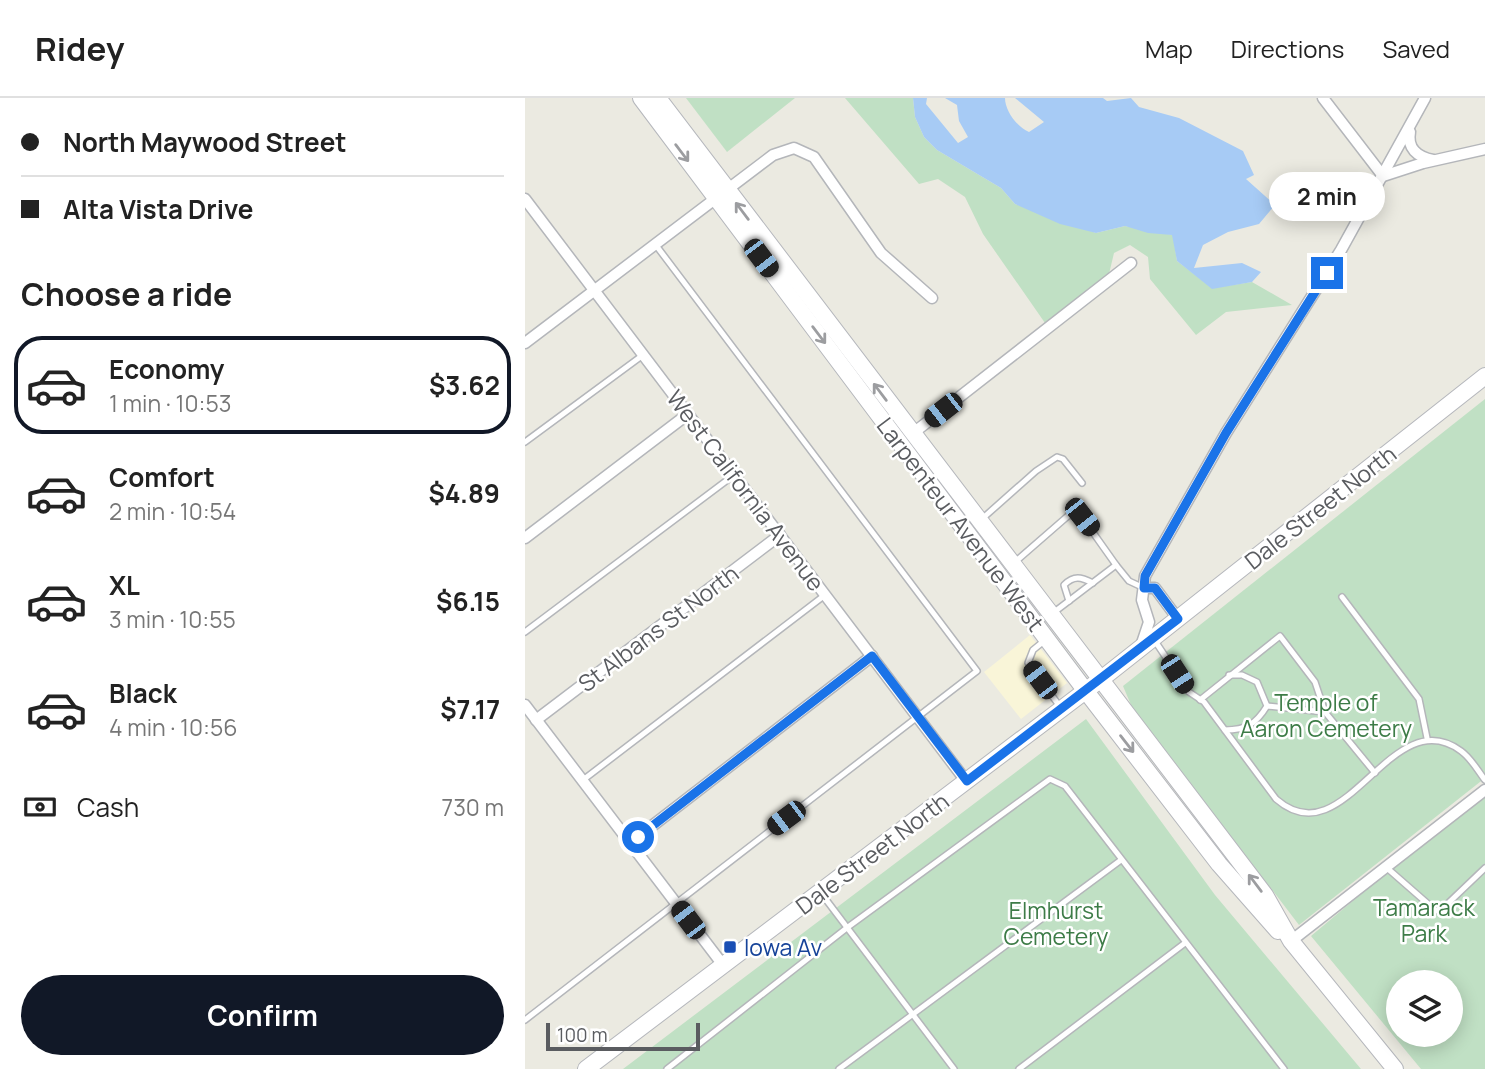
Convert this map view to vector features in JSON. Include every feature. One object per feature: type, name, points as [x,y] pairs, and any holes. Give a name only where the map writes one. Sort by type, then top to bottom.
[{"type":"main road","name":"Larpenteur Avenue West","points":[[641,98],[720,192],[1052,614],[1265,895],[1291,941],[1395,1069]]},
{"type":"main road","name":"Larpenteur Avenue West","points":[[658,98],[720,192],[1046,639],[1219,864],[1275,929],[1291,941]]},
{"type":"main road","name":"Dale Street North","points":[[586,1069],[1140,649],[1485,376]]},
{"type":"street","points":[[1324,98],[1383,176]]},
{"type":"street","points":[[1140,649],[1149,622],[1142,600],[1145,576],[1226,433],[1341,250],[1425,98]]},
{"type":"street","points":[[1411,124],[1408,141],[1414,152],[1433,160]]},
{"type":"street","points":[[525,343],[720,192],[779,151],[794,148],[808,152],[881,253],[932,298]]},
{"type":"street","points":[[1383,176],[1433,160],[1485,149]]},
{"type":"street","name":"West California Avenue","points":[[525,199],[967,781]]},
{"type":"street","points":[[912,434],[1131,263]]},
{"type":"street","points":[[525,538],[688,414]]},
{"type":"street","name":"St Albans St North","points":[[536,720],[780,535]]},
{"type":"street","points":[[1144,588],[1155,588],[1178,619]]},
{"type":"street","points":[[630,843],[872,656]]},
{"type":"street","points":[[525,705],[723,965]]},
{"type":"street","points":[[1291,941],[1485,790]]},
{"type":"lane","points":[[525,1020],[977,671],[655,244]]},
{"type":"lane","points":[[525,442],[643,355]]},
{"type":"lane","points":[[978,520],[987,516],[1036,471],[1057,457],[1063,459],[1083,482]]},
{"type":"lane","points":[[525,632],[734,475]]},
{"type":"lane","points":[[1012,563],[1023,556],[1035,541],[1069,515],[1076,514],[1105,547],[1129,581],[1144,588]]},
{"type":"lane","points":[[1052,614],[1116,565]]},
{"type":"lane","points":[[1069,601],[1064,585],[1069,580],[1082,578],[1093,583]]},
{"type":"lane","points":[[582,780],[825,594]]},
{"type":"lane","points":[[1342,597],[1419,699],[1427,738]]},
{"type":"lane","points":[[1200,700],[1280,636],[1315,682],[1325,712],[1375,773]]},
{"type":"lane","points":[[1153,638],[1189,692],[1200,700],[1276,799],[1288,809],[1315,815],[1331,807],[1409,746],[1427,738],[1446,742],[1463,752],[1485,780]]},
{"type":"lane","points":[[1046,639],[1033,650],[1028,663],[1062,708]]},
{"type":"lane","points":[[1229,675],[1242,676],[1257,682],[1267,706]]},
{"type":"lane","points":[[1225,730],[1241,730],[1254,724],[1267,706]]},
{"type":"lane","points":[[1267,706],[1325,712]]},
{"type":"lane","points":[[667,1069],[848,927],[1051,779],[1065,786],[1284,1069]]},
{"type":"lane","points":[[839,1069],[1121,859]]},
{"type":"lane","points":[[1387,868],[1435,910],[1440,911],[1485,868]]},
{"type":"lane","points":[[821,893],[954,1069]]},
{"type":"lane","points":[[1019,1069],[1185,943]]},
{"type":"shaded area","points":[[1030,635],[1067,683],[1021,719],[984,672]]},
{"type":"green space","points":[[686,98],[795,98],[727,152]]},
{"type":"green space","points":[[845,98],[913,98],[915,117],[924,137],[937,150],[1001,188],[1015,204],[1096,233],[1125,226],[1173,235],[1177,261],[1212,288],[1252,282],[1292,305],[1226,312],[1196,335],[1150,279],[1148,257],[1130,245],[1114,253],[1109,274],[1045,323],[983,234],[965,197],[938,179],[919,184]]},
{"type":"green space","name":"Temple of Aaron Cemetery","points":[[1485,399],[1485,778],[1299,925],[1131,705],[1123,686]]},
{"type":"green space","name":"Elmhurst Cemetery","points":[[1086,719],[1215,895],[1361,1069],[623,1069]]},
{"type":"green space","name":"Tamarack Park","points":[[1485,790],[1485,1069],[1421,1069],[1403,1047],[1463,1047],[1463,970],[1386,970],[1386,1027],[1311,936]]},
{"type":"water","points":[[913,98],[927,98],[926,104],[958,143],[968,137],[959,121],[957,105],[945,98],[1005,98],[1013,118],[1029,132],[1044,122],[1015,98],[1103,98],[1107,101],[1131,98],[1139,107],[1179,118],[1243,151],[1254,175],[1246,179],[1275,205],[1259,224],[1228,232],[1203,245],[1194,268],[1242,263],[1261,272],[1252,282],[1212,289],[1177,261],[1172,235],[1148,233],[1125,226],[1096,233],[1060,224],[1015,204],[1001,188],[937,150],[924,137],[915,117]]},
{"type":"place","name":"Iowa Av","points":[[730,947]]},
{"type":"route","points":[[638,837],[872,656],[967,781],[1178,619],[1155,588],[1144,588],[1145,576],[1226,433],[1327,273]]}]
